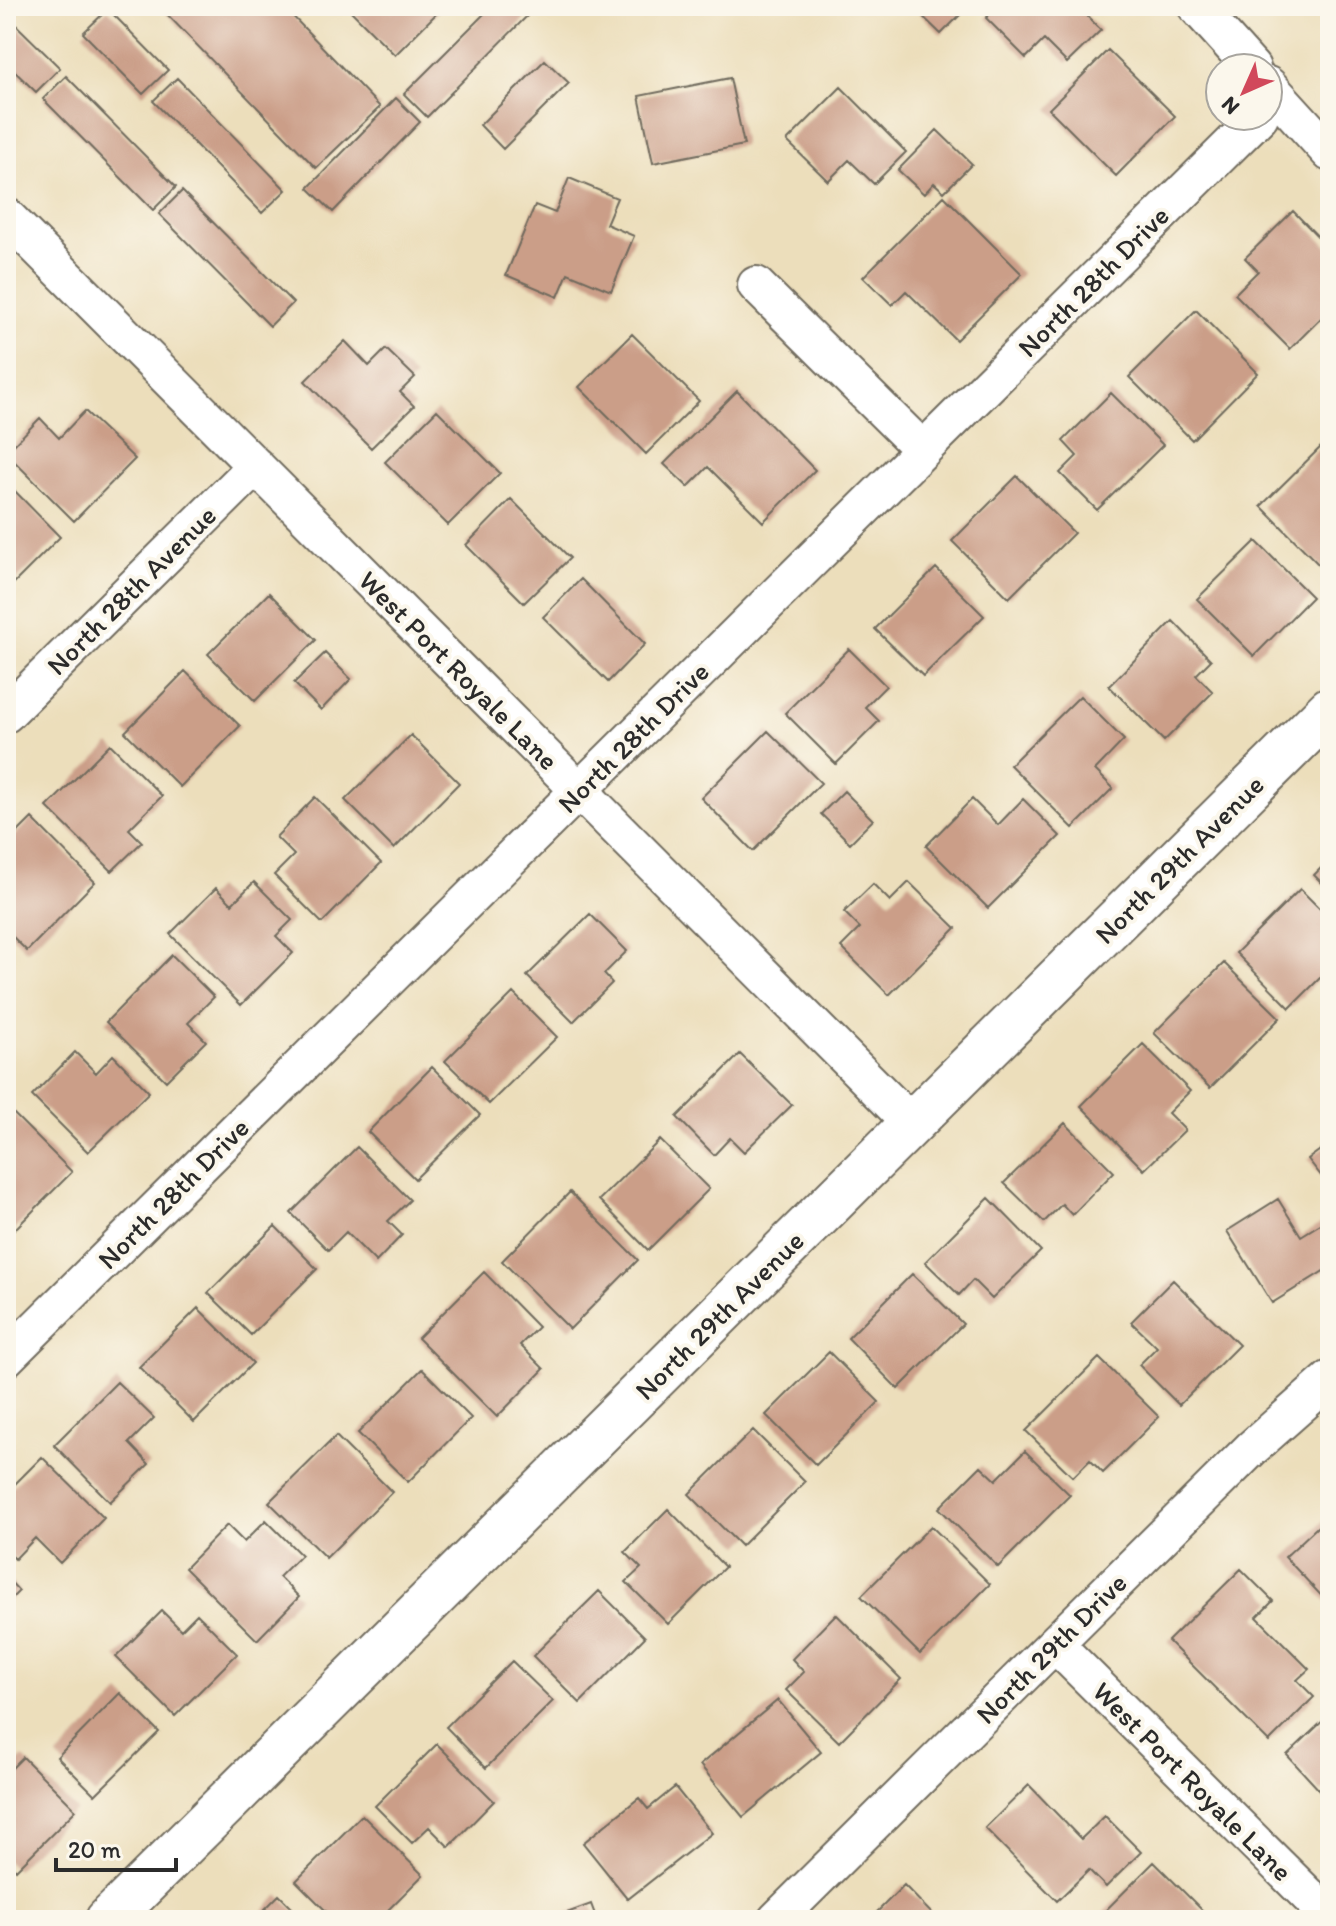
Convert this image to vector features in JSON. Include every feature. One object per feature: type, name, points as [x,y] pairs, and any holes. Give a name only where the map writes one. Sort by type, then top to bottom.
[{"type":"street","points":[[1196,6],[1238,52]]},
{"type":"street","points":[[1284,115],[1330,153]]},
{"type":"street","name":"North 28th Drive","points":[[6,1358],[923,450],[1239,132]]},
{"type":"street","name":"West Port Royale Lane","points":[[6,216],[912,1124]]},
{"type":"street","points":[[756,285],[923,450]]},
{"type":"street","name":"North 28th Avenue","points":[[6,714],[256,466]]},
{"type":"street","name":"North 29th Avenue","points":[[108,1920],[1330,709]]},
{"type":"street","name":"North 29th Drive","points":[[776,1920],[1252,1448],[1330,1379]]},
{"type":"street","name":"West Port Royale Lane","points":[[1056,1645],[1330,1917]]},
{"type":"building","points":[[159,6],[283,6],[380,107],[316,168]]},
{"type":"building","points":[[346,6],[444,6],[395,55]]},
{"type":"building","points":[[492,6],[537,6],[427,117],[404,94]]},
{"type":"building","points":[[912,6],[969,6],[941,34]]},
{"type":"building","points":[[998,6],[1077,6],[1101,30],[1067,63],[1044,40],[1026,58],[986,18]]},
{"type":"building","points":[[108,9],[168,70],[143,94],[83,33]]},
{"type":"building","points":[[6,15],[60,68],[36,92],[6,63]]},
{"type":"building","points":[[1108,50],[1175,116],[1116,176],[1049,109]]},
{"type":"building","points":[[545,60],[569,83],[503,149],[480,125]]},
{"type":"building","points":[[66,76],[176,187],[153,210],[43,99]]},
{"type":"building","points":[[177,78],[286,190],[262,213],[153,101]]},
{"type":"building","points":[[730,78],[744,145],[653,163],[639,96]]},
{"type":"building","points":[[841,87],[906,152],[874,184],[849,160],[828,181],[787,141]]},
{"type":"building","points":[[396,98],[420,122],[333,212],[308,188]]},
{"type":"building","points":[[937,130],[972,164],[944,192],[934,183],[924,194],[898,170]]},
{"type":"building","points":[[569,178],[617,198],[606,224],[634,236],[611,291],[568,273],[558,297],[506,275],[535,205],[555,213]]},
{"type":"building","points":[[182,191],[293,303],[270,326],[159,214]]},
{"type":"building","points":[[944,196],[1022,274],[956,340],[906,291],[892,305],[863,277]]},
{"type":"building","points":[[1293,211],[1330,249],[1330,278],[1325,283],[1330,288],[1330,309],[1290,349],[1235,294],[1258,271],[1245,258]]},
{"type":"building","points":[[1196,310],[1258,373],[1192,440],[1129,377]]},
{"type":"building","points":[[632,334],[699,401],[646,454],[579,387]]},
{"type":"building","points":[[345,341],[369,366],[386,349],[415,377],[400,392],[414,406],[371,448],[305,381]]},
{"type":"building","points":[[737,391],[815,470],[763,522],[708,467],[688,487],[664,464]]},
{"type":"building","points":[[1111,393],[1163,445],[1097,510],[1060,473],[1077,456],[1063,441]]},
{"type":"building","points":[[437,410],[500,473],[448,525],[385,462]]},
{"type":"building","points":[[85,411],[135,459],[74,521],[6,453],[40,418],[59,438]]},
{"type":"building","points":[[1328,440],[1330,442],[1330,576],[1261,506]]},
{"type":"building","points":[[1017,476],[1074,533],[1009,598],[952,541]]},
{"type":"building","points":[[6,482],[60,537],[6,591]]},
{"type":"building","points":[[511,499],[570,558],[524,603],[466,545]]},
{"type":"building","points":[[1256,541],[1312,597],[1254,656],[1197,599]]},
{"type":"building","points":[[936,568],[984,616],[923,676],[875,629]]},
{"type":"building","points":[[581,579],[645,644],[608,682],[543,617]]},
{"type":"building","points":[[269,593],[316,640],[255,701],[208,654]]},
{"type":"building","points":[[1173,621],[1211,660],[1196,675],[1213,692],[1164,741],[1109,686]]},
{"type":"building","points":[[849,649],[886,686],[865,707],[879,721],[836,764],[785,713]]},
{"type":"building","points":[[325,653],[351,679],[321,710],[294,683]]},
{"type":"building","points":[[185,671],[240,726],[180,787],[125,732]]},
{"type":"building","points":[[1080,696],[1124,740],[1095,770],[1113,788],[1073,828],[1010,765]]},
{"type":"building","points":[[768,731],[821,783],[753,851],[701,798]]},
{"type":"building","points":[[411,735],[459,783],[394,849],[345,800]]},
{"type":"building","points":[[110,744],[162,796],[129,829],[142,842],[112,871],[47,807]]},
{"type":"building","points":[[844,791],[873,820],[850,843],[821,814]]},
{"type":"building","points":[[315,797],[381,863],[322,923],[274,875],[294,855],[276,837]]},
{"type":"building","points":[[972,799],[998,825],[1023,799],[1060,836],[988,908],[926,846]]},
{"type":"building","points":[[32,818],[95,882],[27,951],[6,930],[6,844]]},
{"type":"building","points":[[1330,859],[1330,891],[1314,875]]},
{"type":"building","points":[[254,882],[292,920],[276,936],[293,953],[241,1005],[170,934],[216,888],[232,904]]},
{"type":"building","points":[[909,882],[956,928],[889,995],[841,947],[860,928],[844,912],[873,884],[890,901]]},
{"type":"building","points":[[1300,889],[1330,919],[1330,968],[1290,1008],[1236,953]]},
{"type":"building","points":[[590,914],[627,951],[604,974],[612,983],[573,1022],[527,976]]},
{"type":"building","points":[[172,955],[214,997],[188,1023],[206,1041],[166,1081],[106,1022]]},
{"type":"building","points":[[1224,963],[1280,1018],[1210,1088],[1154,1033]]},
{"type":"building","points":[[513,993],[557,1037],[489,1104],[445,1061]]},
{"type":"building","points":[[1143,1044],[1190,1091],[1168,1113],[1185,1130],[1144,1170],[1081,1106]]},
{"type":"building","points":[[75,1052],[96,1073],[113,1055],[149,1092],[88,1152],[32,1096]]},
{"type":"building","points":[[740,1054],[792,1105],[744,1152],[730,1138],[714,1155],[677,1117]]},
{"type":"building","points":[[432,1067],[480,1115],[415,1179],[368,1132]]},
{"type":"building","points":[[6,1106],[72,1172],[11,1233],[6,1228]]},
{"type":"building","points":[[1065,1123],[1114,1172],[1072,1215],[1062,1204],[1044,1222],[1004,1183]]},
{"type":"building","points":[[660,1140],[709,1189],[648,1250],[599,1200]]},
{"type":"building","points":[[1330,1143],[1330,1187],[1308,1159]]},
{"type":"building","points":[[357,1147],[410,1200],[388,1221],[402,1235],[376,1262],[346,1232],[328,1250],[291,1213]]},
{"type":"building","points":[[570,1192],[638,1260],[570,1329],[502,1261]]},
{"type":"building","points":[[989,1198],[1041,1251],[992,1299],[973,1280],[959,1295],[925,1262]]},
{"type":"building","points":[[1278,1199],[1301,1236],[1327,1220],[1330,1225],[1330,1267],[1272,1303],[1227,1231]]},
{"type":"building","points":[[275,1226],[317,1269],[251,1335],[208,1293]]},
{"type":"building","points":[[484,1272],[538,1327],[520,1345],[544,1369],[497,1417],[418,1338]]},
{"type":"building","points":[[912,1274],[963,1324],[898,1389],[848,1338]]},
{"type":"building","points":[[1173,1280],[1239,1345],[1179,1405],[1139,1365],[1157,1347],[1131,1322]]},
{"type":"building","points":[[198,1308],[253,1363],[194,1422],[139,1367]]},
{"type":"building","points":[[829,1352],[879,1402],[816,1465],[766,1415]]},
{"type":"building","points":[[1099,1358],[1159,1417],[1103,1473],[1090,1460],[1073,1477],[1026,1431]]},
{"type":"building","points":[[422,1369],[471,1418],[408,1482],[358,1433]]},
{"type":"building","points":[[117,1382],[154,1418],[129,1443],[149,1464],[110,1502],[54,1445]]},
{"type":"building","points":[[753,1430],[805,1482],[741,1546],[689,1494]]},
{"type":"building","points":[[336,1436],[392,1492],[326,1558],[269,1502]]},
{"type":"building","points":[[1025,1451],[1070,1495],[998,1567],[939,1508],[981,1466],[996,1480]]},
{"type":"building","points":[[42,1457],[104,1518],[60,1563],[35,1538],[15,1559],[6,1550],[6,1493]]},
{"type":"building","points":[[668,1509],[725,1567],[668,1624],[626,1582],[641,1568],[625,1552]]},
{"type":"building","points":[[1330,1515],[1330,1605],[1285,1557]]},
{"type":"building","points":[[266,1520],[301,1555],[279,1577],[299,1597],[257,1640],[185,1568],[227,1525],[244,1542]]},
{"type":"building","points":[[931,1526],[990,1584],[920,1654],[861,1596]]},
{"type":"building","points":[[1241,1569],[1273,1601],[1257,1617],[1309,1669],[1297,1680],[1314,1697],[1269,1742],[1168,1641]]},
{"type":"building","points":[[6,1577],[19,1591],[6,1604]]},
{"type":"building","points":[[599,1591],[645,1637],[580,1703],[533,1656]]},
{"type":"building","points":[[162,1611],[181,1630],[197,1614],[237,1654],[175,1716],[116,1657]]},
{"type":"building","points":[[836,1614],[901,1679],[839,1742],[786,1690],[804,1672],[792,1659]]},
{"type":"building","points":[[512,1661],[553,1701],[486,1768],[446,1727]]},
{"type":"building","points":[[120,1693],[159,1732],[95,1795],[57,1757]]},
{"type":"building","points":[[778,1700],[821,1752],[743,1817],[700,1765]]},
{"type":"building","points":[[1330,1714],[1330,1784],[1321,1792],[1287,1755]]},
{"type":"building","points":[[437,1744],[494,1801],[449,1847],[429,1827],[412,1843],[375,1806]]},
{"type":"building","points":[[23,1757],[76,1810],[16,1870],[6,1860],[6,1774]]},
{"type":"building","points":[[1029,1785],[1081,1839],[1105,1816],[1141,1852],[1106,1887],[1089,1870],[1057,1901],[985,1828]]},
{"type":"building","points":[[675,1787],[712,1833],[628,1899],[583,1843],[639,1798],[648,1809]]},
{"type":"building","points":[[362,1815],[423,1875],[378,1920],[335,1920],[296,1881]]},
{"type":"building","points":[[1154,1862],[1212,1920],[1096,1920]]},
{"type":"building","points":[[904,1885],[938,1920],[869,1920]]},
{"type":"building","points":[[279,1895],[304,1920],[254,1920]]},
{"type":"building","points":[[591,1904],[597,1920],[548,1920]]}]
